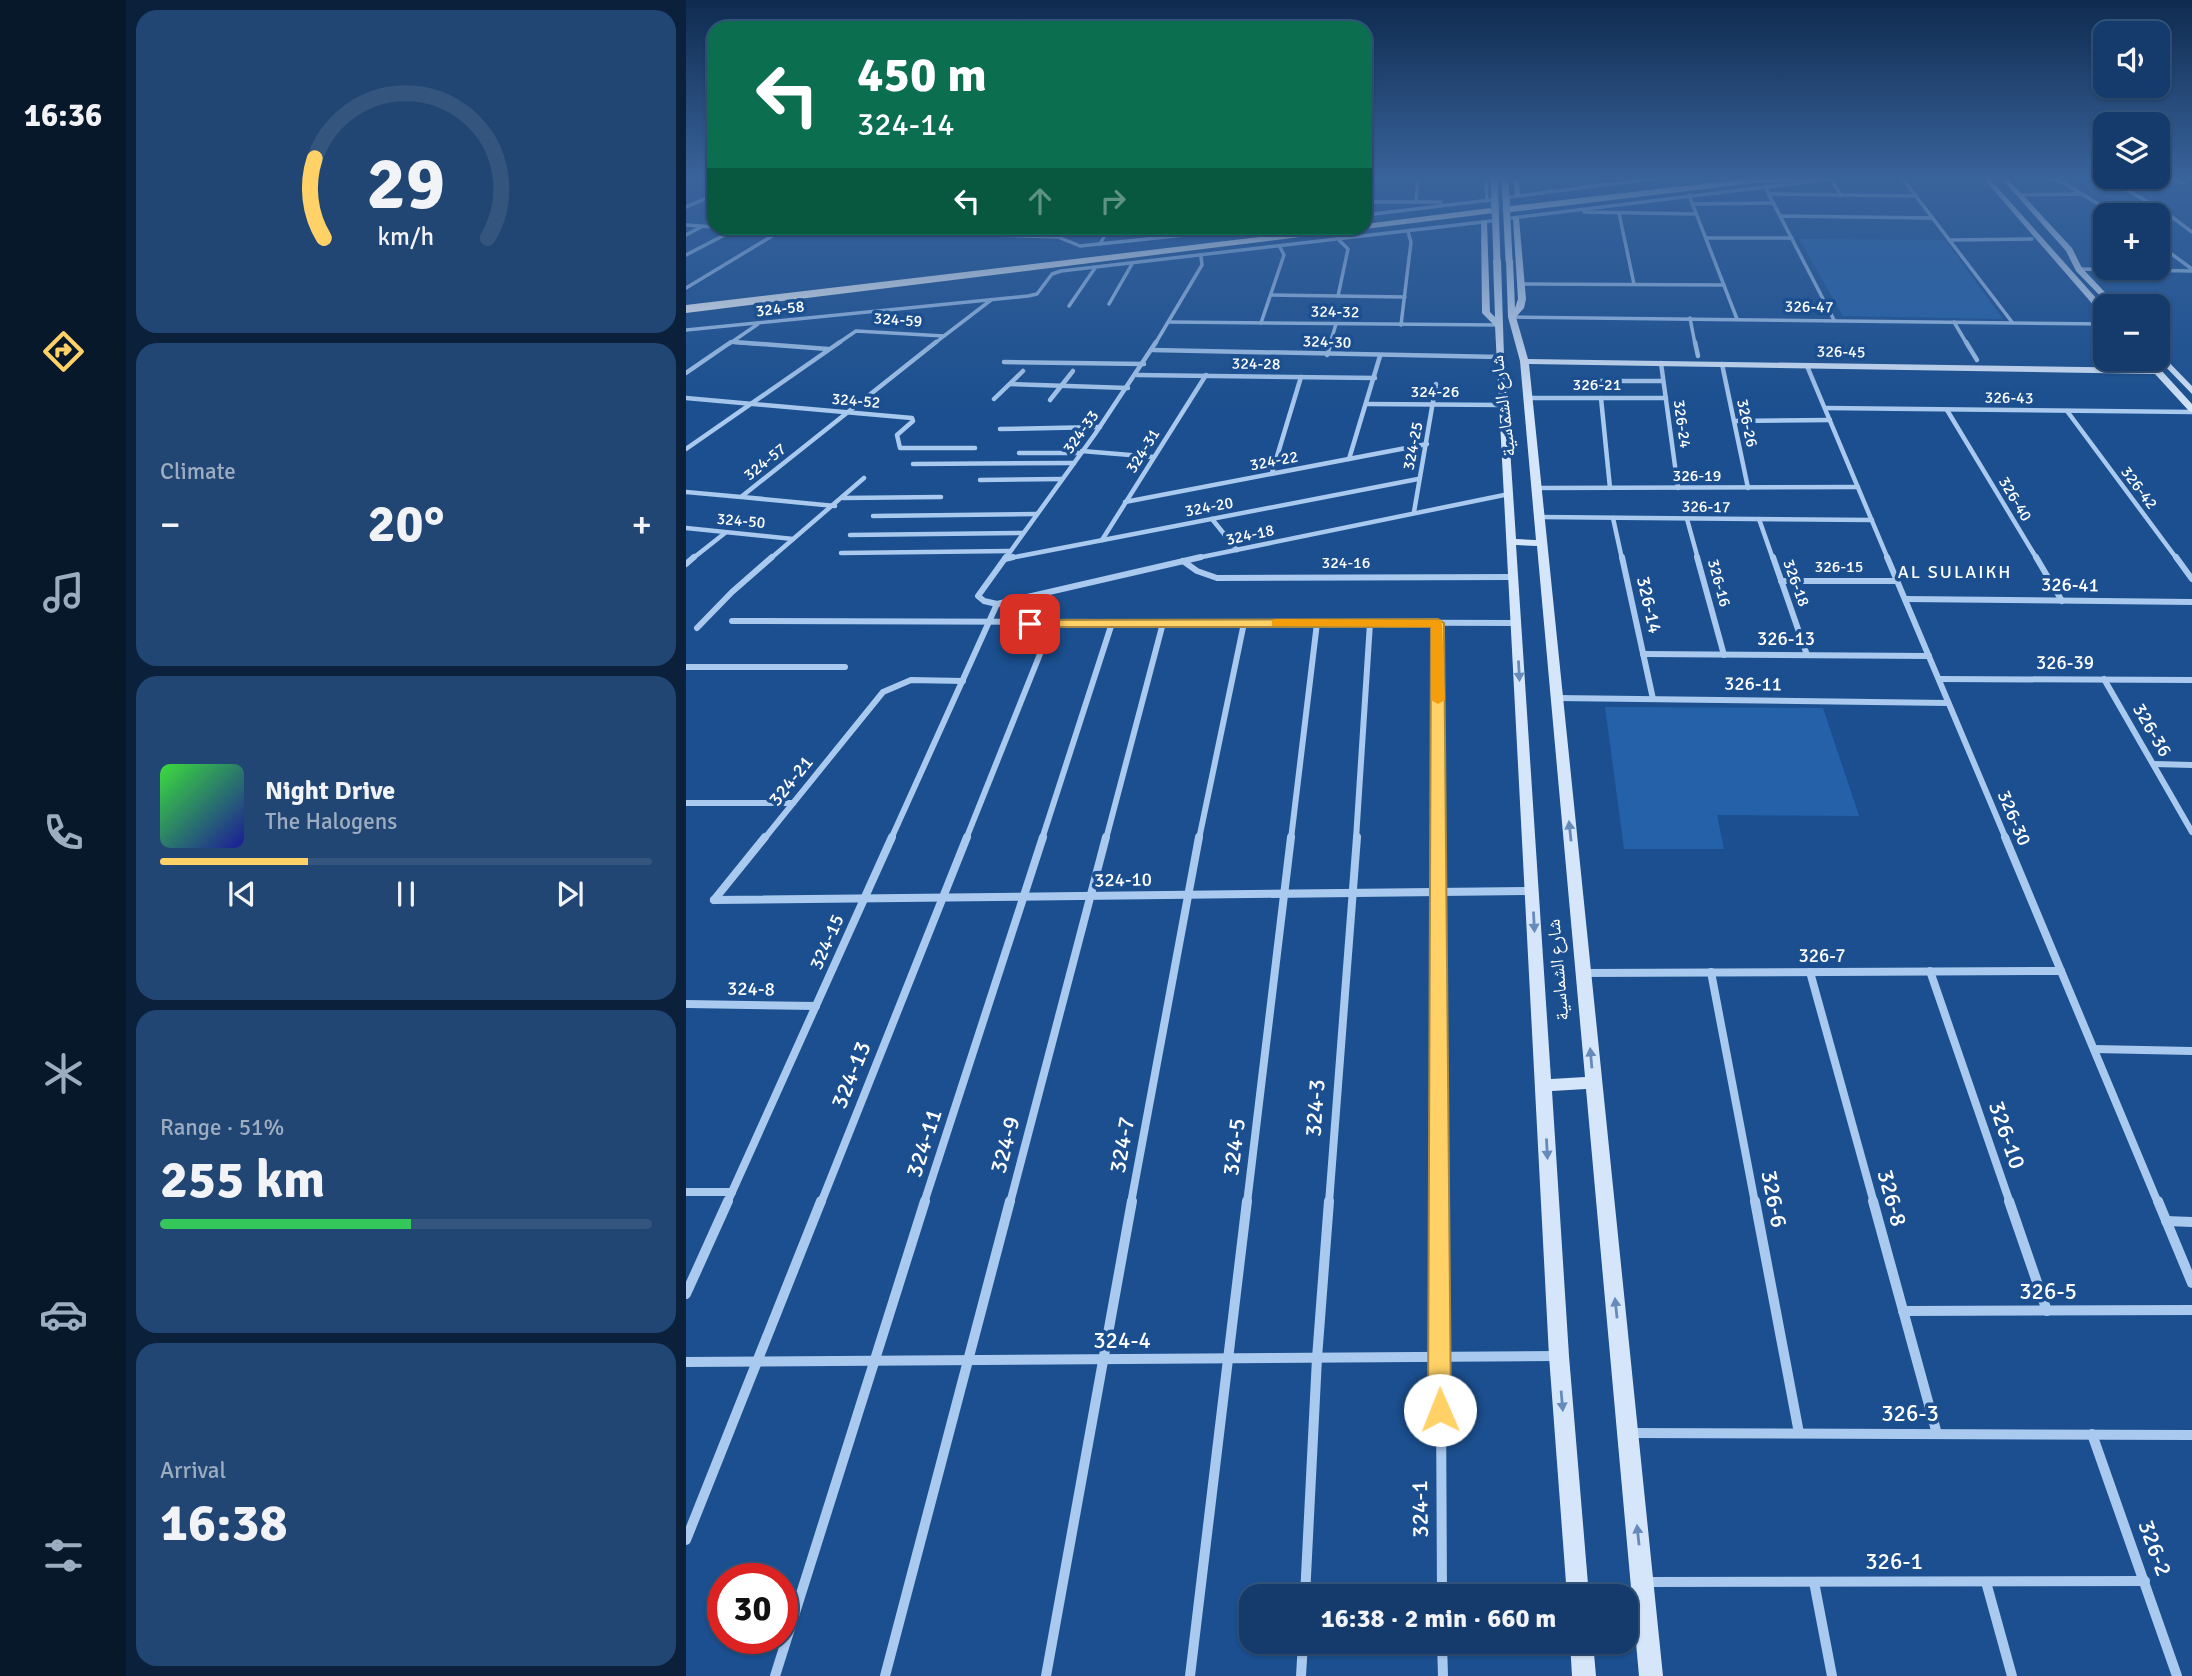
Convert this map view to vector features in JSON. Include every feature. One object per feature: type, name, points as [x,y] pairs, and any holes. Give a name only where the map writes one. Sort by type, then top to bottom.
[{"type":"highway","points":[[686,300],[1030,256]]},
{"type":"highway","points":[[686,309],[1124,256]]},
{"type":"street","points":[[686,288],[739,256]]},
{"type":"street","name":"324-58","points":[[686,330],[1037,294],[1052,274],[1206,256]]},
{"type":"street","points":[[1261,323],[1284,256]]},
{"type":"street","points":[[1338,296],[1346,256]]},
{"type":"street","points":[[1401,325],[1409,256]]},
{"type":"street","points":[[1487,256],[1485,310],[1490,319],[1505,321],[1521,303],[1517,256]]},
{"type":"street","points":[[1628,256],[1634,285]]},
{"type":"street","points":[[1713,256],[1737,319]]},
{"type":"street","points":[[1801,256],[1834,320]]},
{"type":"street","points":[[1961,256],[2012,322]]},
{"type":"street","points":[[2052,256],[2066,269]]},
{"type":"street","points":[[2055,256],[2093,299]]},
{"type":"street","points":[[2067,256],[2102,294]]},
{"type":"street","points":[[2072,256],[2079,269]]},
{"type":"street","points":[[2175,256],[2192,270]]},
{"type":"street","name":"324-33","points":[[997,604],[984,601],[978,596],[1153,350],[1202,265],[1200,257]]},
{"type":"street","name":"شارع الشماسية","points":[[1503,260],[1505,321],[1500,357],[1559,1356],[1577,1584]]},
{"type":"street","points":[[2183,262],[2192,262]]},
{"type":"street","points":[[1109,304],[1132,264]]},
{"type":"street","points":[[1069,306],[1094,268]]},
{"type":"street","points":[[2079,269],[2192,270]]},
{"type":"street","points":[[1520,284],[1724,285]]},
{"type":"street","points":[[1271,295],[1405,297]]},
{"type":"street","points":[[944,336],[991,300]]},
{"type":"street","points":[[1690,318],[1698,356]]},
{"type":"street","name":"326-47","points":[[1505,321],[1690,318],[2093,324]]},
{"type":"street","name":"شارع الشماسية","points":[[1505,321],[1524,357],[1651,1676]]},
{"type":"street","name":"324-32","points":[[1170,322],[1401,325],[1505,321]]},
{"type":"street","points":[[1954,321],[1977,360]]},
{"type":"street","points":[[686,373],[760,323]]},
{"type":"street","points":[[1327,355],[1336,324]]},
{"type":"street","name":"324-59","points":[[751,404],[856,331],[944,336]]},
{"type":"street","name":"324-59","points":[[848,412],[944,336]]},
{"type":"street","points":[[731,342],[829,349]]},
{"type":"street","name":"324-30","points":[[1153,350],[1500,357]]},
{"type":"street","points":[[1349,459],[1380,356]]},
{"type":"street","name":"326-45","points":[[1524,357],[1698,356],[2093,362]]},
{"type":"street","name":"326-45","points":[[1524,357],[1661,363],[2093,370]]},
{"type":"street","points":[[1004,362],[1143,365]]},
{"type":"street","name":"326-24","points":[[1661,363],[1678,488]]},
{"type":"street","name":"326-26","points":[[1722,364],[1748,488]]},
{"type":"street","points":[[686,365],[696,366]]},
{"type":"street","name":"326-30","points":[[1807,366],[2192,1283]]},
{"type":"street","points":[[2170,367],[2192,391]]},
{"type":"street","points":[[994,399],[1023,371]]},
{"type":"street","points":[[1050,400],[1073,371]]},
{"type":"street","points":[[2158,371],[2192,411]]},
{"type":"street","name":"324-28","points":[[1137,374],[1375,378]]},
{"type":"street","name":"324-31","points":[[1101,540],[1206,376]]},
{"type":"street","points":[[1272,473],[1301,377]]},
{"type":"street","points":[[1598,381],[1663,381]]},
{"type":"street","points":[[1010,384],[1128,388]]},
{"type":"street","name":"324-25","points":[[1414,512],[1436,384]]},
{"type":"street","name":"324-52","points":[[686,398],[912,418],[913,421],[897,435],[900,447],[975,448]]},
{"type":"street","name":"326-21","points":[[1528,398],[1667,398]]},
{"type":"street","points":[[1601,398],[1610,488]]},
{"type":"street","points":[[686,449],[751,404]]},
{"type":"street","name":"324-26","points":[[1367,404],[1503,405]]},
{"type":"street","name":"326-43","points":[[1825,408],[2192,411]]},
{"type":"street","name":"326-40","points":[[1947,410],[2062,601]]},
{"type":"street","name":"326-42","points":[[2067,411],[2192,579]]},
{"type":"street","name":"324-57","points":[[686,492],[741,497],[848,412]]},
{"type":"street","points":[[1734,421],[1830,421]]},
{"type":"street","points":[[1000,429],[1100,427]]},
{"type":"street","name":"324-22","points":[[1125,502],[1427,444]]},
{"type":"street","points":[[1019,453],[1081,452],[1154,457]]},
{"type":"street","points":[[913,464],[1074,463]]},
{"type":"street","points":[[698,628],[732,592],[835,506],[864,478]]},
{"type":"street","points":[[980,480],[1062,479]]},
{"type":"street","name":"324-20","points":[[1005,559],[1418,479]]},
{"type":"street","name":"326-19","points":[[1536,488],[1858,487]]},
{"type":"street","name":"324-18","points":[[997,604],[1237,550],[1508,494]]},
{"type":"street","points":[[741,497],[835,506]]},
{"type":"street","points":[[842,498],[941,498]]},
{"type":"street","points":[[873,516],[1037,514]]},
{"type":"street","name":"326-17","points":[[1539,517],[1872,520]]},
{"type":"street","name":"326-14","points":[[1613,518],[1653,699]]},
{"type":"street","points":[[1212,519],[1237,550]]},
{"type":"street","name":"326-16","points":[[1687,519],[1724,654]]},
{"type":"street","name":"326-18","points":[[1759,519],[1807,655]]},
{"type":"street","name":"324-50","points":[[686,528],[793,539]]},
{"type":"street","points":[[686,564],[725,532]]},
{"type":"street","points":[[850,535],[1023,533]]},
{"type":"street","points":[[1511,542],[1542,543]]},
{"type":"street","points":[[841,553],[1010,551]]},
{"type":"street","name":"324-16","points":[[1183,562],[1217,578],[1513,577]]},
{"type":"street","name":"326-15","points":[[1781,581],[1898,581]]},
{"type":"street","name":"326-41","points":[[1905,599],[2192,602]]},
{"type":"street","name":"324-15","points":[[686,1294],[997,604]]},
{"type":"street","points":[[732,621],[988,624],[1516,623]]},
{"type":"street","name":"324-11","points":[[775,1676],[873,1361],[1026,897],[1112,623]]},
{"type":"street","name":"324-9","points":[[885,1676],[1163,623]]},
{"type":"street","name":"324-7","points":[[1046,1676],[1187,895],[1244,623]]},
{"type":"street","name":"324-5","points":[[1191,1676],[1317,623]]},
{"type":"street","name":"324-3","points":[[1306,1584],[1317,1358],[1353,893],[1370,623]]},
{"type":"street","name":"324-1","points":[[1438,623],[1442,1584]]},
{"type":"street","name":"324-13","points":[[686,1540],[1052,624]]},
{"type":"street","name":"326-13","points":[[1643,654],[1929,656]]},
{"type":"street","points":[[686,667],[845,667]]},
{"type":"street","name":"324-21","points":[[714,901],[893,683],[909,679],[962,681]]},
{"type":"street","name":"326-39","points":[[1939,679],[2192,680]]},
{"type":"street","name":"326-36","points":[[2104,679],[2192,832]]},
{"type":"street","name":"326-11","points":[[1557,698],[1948,703]]},
{"type":"street","points":[[2154,764],[2192,765]]},
{"type":"street","points":[[686,803],[793,803]]},
{"type":"street","name":"324-10","points":[[714,901],[1532,891]]},
{"type":"street","name":"326-10","points":[[1930,971],[2047,1311]]},
{"type":"street","name":"326-7","points":[[1583,973],[2061,971]]},
{"type":"street","name":"326-6","points":[[1711,972],[1799,1433]]},
{"type":"street","name":"326-8","points":[[1810,972],[1937,1434]]},
{"type":"street","name":"324-8","points":[[686,1004],[816,1006]]},
{"type":"street","points":[[2094,1049],[2192,1051]]},
{"type":"street","points":[[1543,1085],[1594,1083]]},
{"type":"street","points":[[686,1192],[732,1192]]},
{"type":"street","points":[[2166,1221],[2192,1222]]},
{"type":"street","name":"326-5","points":[[1903,1311],[2192,1310]]},
{"type":"street","name":"324-4","points":[[686,1362],[1559,1356]]},
{"type":"street","name":"326-3","points":[[1628,1433],[2192,1435]]},
{"type":"street","name":"326-2","points":[[2092,1434],[2177,1676]]},
{"type":"street","points":[[1986,1581],[2012,1676]]},
{"type":"street","name":"326-1","points":[[1642,1582],[2145,1581]]},
{"type":"street","points":[[1814,1582],[1832,1676]]},
{"type":"street","points":[[1301,1676],[1302,1654]]},
{"type":"street","points":[[1442,1654],[1443,1676]]},
{"type":"street","points":[[1582,1654],[1584,1676]]},
{"type":"shaded area","points":[[1809,256],[1957,256],[2003,319],[1843,316]]},
{"type":"shaded area","points":[[1605,707],[1823,708],[1859,816],[1717,815],[1724,849],[1624,849]]},
{"type":"slow traffic","points":[[1276,623],[1438,623],[1438,700]]},
{"type":"district","name":"AL SULAIKH","points":[[1955,572]]},
{"type":"route","points":[[1030,624],[1438,623],[1440,1410]]}]
